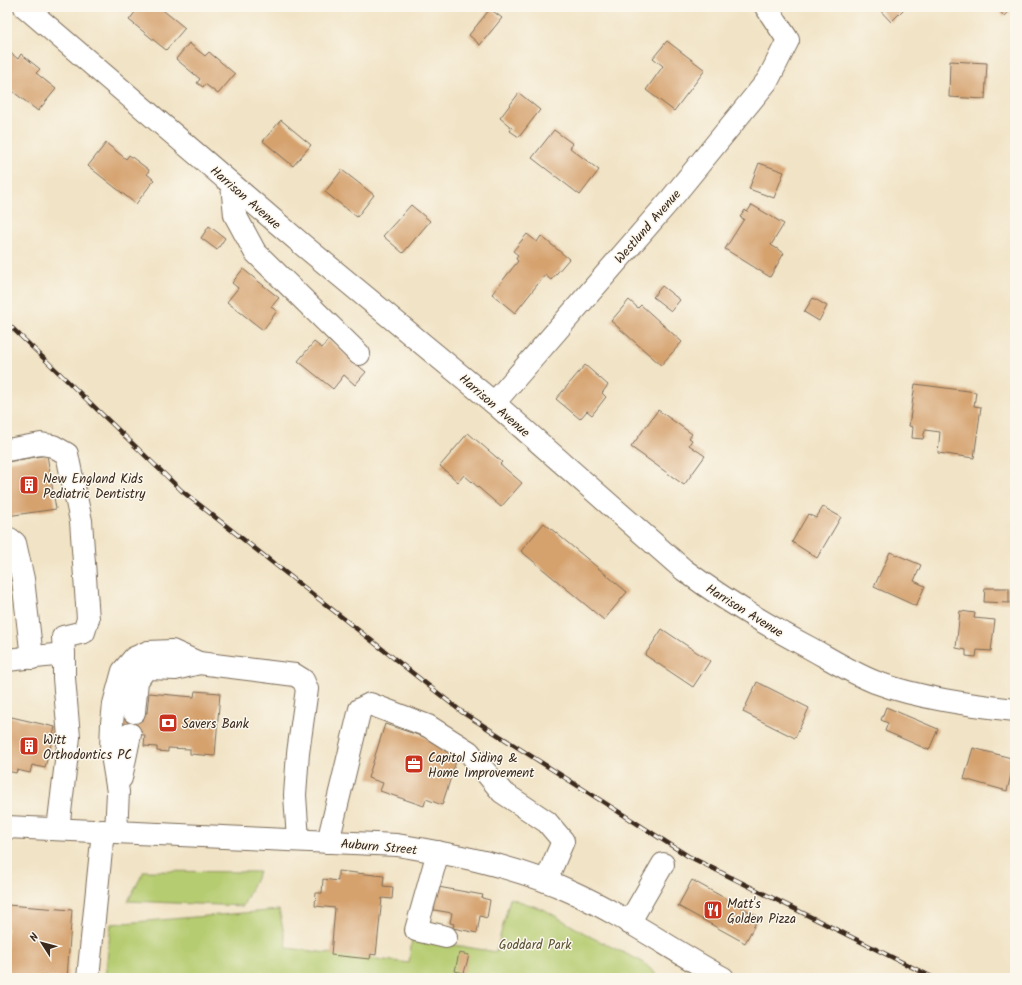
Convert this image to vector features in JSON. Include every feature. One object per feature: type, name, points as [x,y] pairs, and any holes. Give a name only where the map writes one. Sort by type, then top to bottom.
[{"type":"street","name":"Harrison Avenue","points":[[25,7],[316,257],[494,403],[684,570],[755,618],[876,682],[909,692],[977,706],[1015,710]]},
{"type":"street","name":"Westlund Avenue","points":[[494,403],[671,199],[768,80],[788,40],[766,7]]},
{"type":"street","points":[[232,185],[235,215],[256,252],[358,354]]},
{"type":"street","points":[[7,450],[41,444],[53,446],[67,454],[81,521],[88,619],[84,632],[63,637],[64,678],[69,737],[58,829]]},
{"type":"street","points":[[7,540],[10,539],[15,543],[23,579],[32,658]]},
{"type":"street","points":[[118,792],[112,749],[114,704],[124,671],[128,664],[140,654],[155,651],[172,651],[199,662],[295,675],[303,680],[307,689],[298,753],[295,796],[298,840]]},
{"type":"street","points":[[7,660],[64,654]]},
{"type":"street","points":[[134,712],[137,681],[144,671],[149,668],[175,669],[199,662]]},
{"type":"street","points":[[328,842],[360,709],[370,704],[428,726],[469,752],[502,792],[547,822],[563,841],[546,881]]},
{"type":"street","points":[[88,978],[110,832],[130,734]]},
{"type":"street","name":"Auburn Street","points":[[7,827],[397,845],[486,862],[546,881],[604,908],[723,978]]},
{"type":"street","points":[[438,852],[416,930],[446,937]]},
{"type":"street","points":[[629,923],[663,864]]},
{"type":"green space","points":[[144,871],[259,872],[243,906],[128,901]]},
{"type":"green space","name":"Goddard Park","points":[[510,898],[545,910],[591,937],[643,962],[660,978],[105,978],[111,924],[279,910],[287,948],[409,963],[412,938],[496,952]]},
{"type":"building","points":[[139,7],[159,7],[185,28],[166,50],[129,20]]},
{"type":"building","points":[[877,7],[906,7],[891,22]]},
{"type":"building","points":[[996,7],[1014,7],[1004,16]]},
{"type":"building","points":[[490,9],[502,18],[480,45],[469,35]]},
{"type":"building","points":[[667,41],[705,70],[674,111],[646,90],[663,66],[653,58]]},
{"type":"building","points":[[189,43],[205,56],[209,52],[235,74],[218,94],[205,84],[203,87],[197,83],[200,79],[176,59]]},
{"type":"building","points":[[7,50],[18,59],[21,54],[40,69],[36,73],[56,89],[38,111],[7,87]]},
{"type":"building","points":[[950,61],[987,63],[985,99],[949,97]]},
{"type":"building","points":[[519,93],[540,110],[519,137],[510,131],[512,128],[500,118]]},
{"type":"building","points":[[281,120],[311,145],[293,166],[263,141]]},
{"type":"building","points":[[554,130],[573,144],[570,148],[599,170],[580,195],[532,158]]},
{"type":"building","points":[[106,143],[126,159],[129,155],[149,170],[147,174],[154,180],[136,204],[88,166]]},
{"type":"building","points":[[759,163],[784,172],[774,198],[749,189]]},
{"type":"building","points":[[342,170],[374,195],[357,217],[325,192]]},
{"type":"building","points":[[411,205],[430,221],[403,253],[383,236]]},
{"type":"building","points":[[752,205],[784,224],[771,245],[784,253],[770,277],[725,249],[744,219],[740,217],[745,210],[747,212]]},
{"type":"building","points":[[209,226],[225,238],[217,250],[201,238]]},
{"type":"building","points":[[527,234],[537,242],[541,236],[569,259],[551,280],[545,275],[515,313],[492,294],[518,261],[516,259],[518,255],[513,251]]},
{"type":"building","points":[[243,269],[279,298],[271,307],[277,311],[263,330],[227,302],[238,288],[232,283]]},
{"type":"building","points":[[662,286],[680,300],[671,311],[653,297]]},
{"type":"building","points":[[813,298],[827,306],[819,321],[804,312]]},
{"type":"building","points":[[629,300],[638,308],[641,305],[682,342],[661,365],[611,321]]},
{"type":"building","points":[[328,340],[366,372],[355,385],[344,375],[333,389],[298,361],[314,342],[322,348]]},
{"type":"building","points":[[585,365],[608,385],[602,393],[606,397],[592,415],[587,411],[580,419],[556,399]]},
{"type":"building","points":[[915,384],[976,392],[974,406],[981,407],[974,458],[938,453],[940,432],[925,430],[923,439],[912,438],[913,427],[909,426]]},
{"type":"building","points":[[658,410],[692,434],[689,438],[692,440],[689,445],[705,456],[684,485],[631,447]]},
{"type":"building","points":[[468,433],[502,462],[500,464],[522,483],[501,507],[464,475],[458,482],[440,466]]},
{"type":"building","name":"New England Kids Pediatric Dentistry","points":[[47,455],[56,509],[7,516],[7,462]]},
{"type":"building","points":[[823,507],[841,517],[817,558],[792,542],[808,514],[816,518]]},
{"type":"building","points":[[544,523],[627,592],[604,620],[521,551]]},
{"type":"building","points":[[890,552],[921,565],[914,581],[925,586],[916,606],[874,587]]},
{"type":"building","points":[[985,588],[1009,588],[1009,603],[984,602]]},
{"type":"building","points":[[960,611],[975,613],[974,618],[995,620],[991,651],[977,650],[976,657],[966,656],[966,650],[956,648]]},
{"type":"building","points":[[662,629],[710,661],[693,687],[645,655]]},
{"type":"building","points":[[757,682],[809,708],[795,738],[743,712]]},
{"type":"building","name":"Savers Bank","points":[[195,691],[220,693],[215,756],[190,754],[190,749],[168,748],[168,752],[157,751],[157,747],[144,746],[145,735],[119,733],[121,711],[147,713],[149,693],[194,697]]},
{"type":"building","points":[[886,707],[938,729],[929,750],[885,731],[888,723],[881,720]]},
{"type":"building","name":"Witt Orthodontics PC","points":[[7,716],[55,727],[45,768],[32,765],[30,773],[17,770],[16,773],[7,771]]},
{"type":"building","name":"Capitol Siding & Home Improvement","points":[[385,724],[460,749],[442,805],[426,799],[424,806],[380,791],[383,783],[368,778]]},
{"type":"building","points":[[973,748],[1015,759],[1007,791],[964,779]]},
{"type":"building","points":[[338,871],[384,876],[383,886],[393,887],[392,899],[382,898],[376,955],[371,954],[370,959],[331,955],[335,908],[315,906],[316,893],[322,893],[323,879],[338,881]]},
{"type":"building","points":[[692,880],[759,917],[745,943],[678,906]]},
{"type":"building","points":[[438,887],[483,895],[482,898],[490,900],[487,918],[480,916],[477,933],[453,928],[454,924],[450,923],[452,913],[434,910]]},
{"type":"building","points":[[7,905],[72,910],[67,978],[7,978]]},
{"type":"building","points":[[459,953],[469,955],[464,973],[455,971]]},
{"type":"railway","points":[[7,323],[182,491],[462,712],[688,856],[934,978]]},
{"type":"place","name":"New England Kids Pediatric Dentistry","points":[[29,485]]},
{"type":"place","name":"Savers Bank","points":[[168,723]]},
{"type":"place","name":"Witt Orthodontics PC","points":[[29,746]]},
{"type":"place","name":"Capitol Siding & Home Improvement","points":[[414,764]]},
{"type":"place","name":"Matt's Golden Pizza","points":[[713,910]]}]
